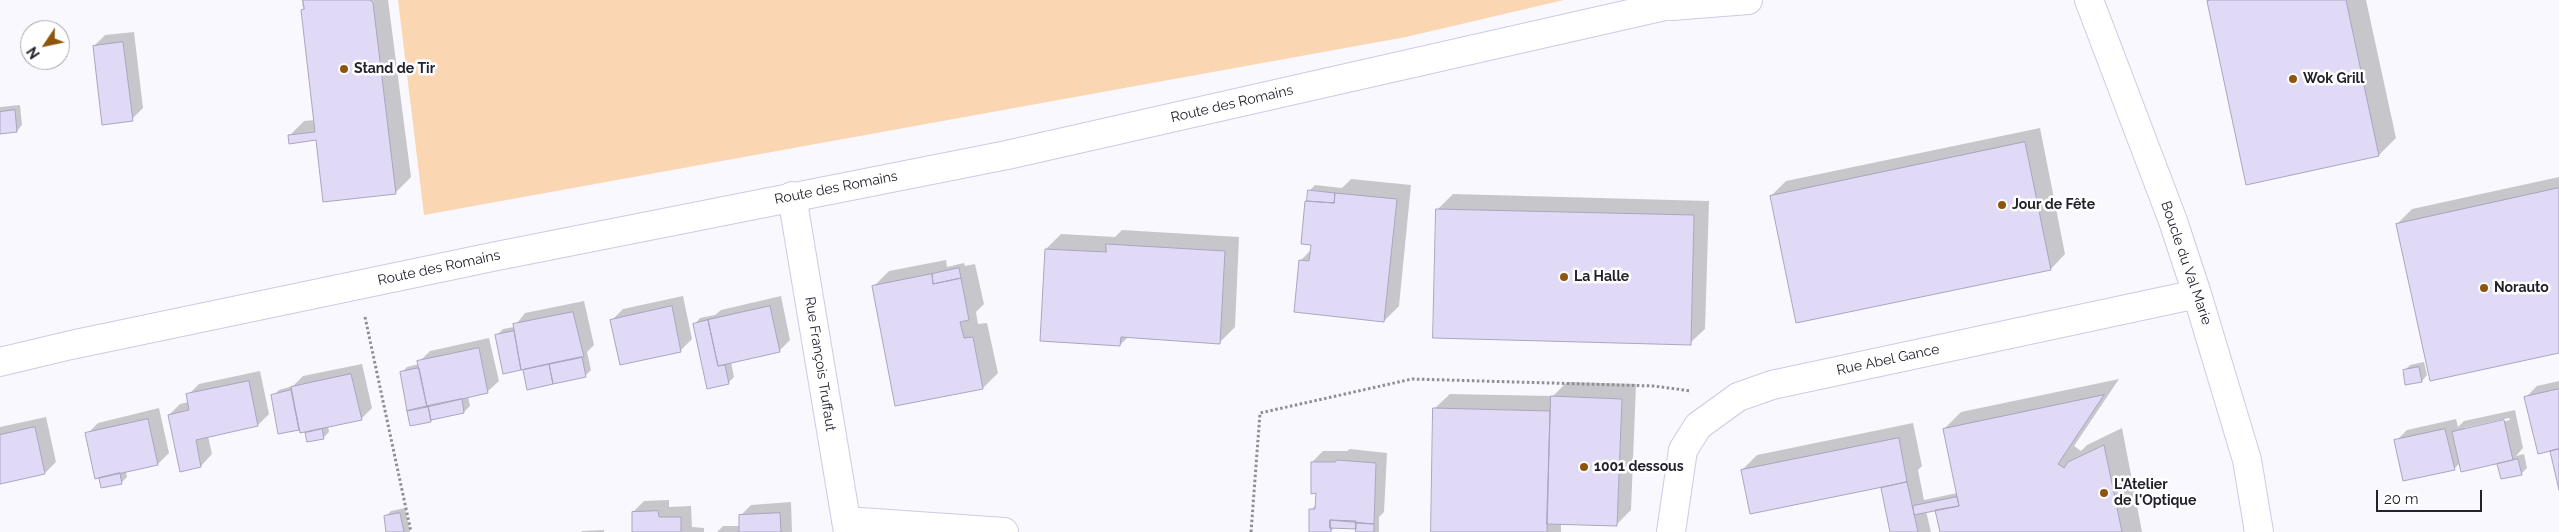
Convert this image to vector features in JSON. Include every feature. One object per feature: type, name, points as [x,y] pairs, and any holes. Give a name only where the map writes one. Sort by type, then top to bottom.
[{"type":"street","name":"Route des Romains","points":[[0,362],[71,345],[359,285],[792,196],[1007,155],[1681,3],[1748,0]]},
{"type":"street","name":"Boucle du Val Marie","points":[[2090,0],[2173,222],[2197,294],[2247,460],[2259,532]]},
{"type":"street","name":"Rue François Truffaut","points":[[792,196],[847,526]]},
{"type":"street","name":"Rue Abel Gance","points":[[1670,532],[1683,450],[1698,426],[1738,397],[1772,385],[2197,294]]},
{"type":"street","points":[[847,526],[1004,532]]},
{"type":"path","points":[[359,285],[411,532]]},
{"type":"path","points":[[1251,532],[1260,413],[1412,379],[1654,386],[1738,397]]},
{"type":"shaded area","points":[[398,0],[1564,0],[1406,37],[424,215]]},
{"type":"building","name":"Stand de Tir","points":[[303,0],[370,0],[373,3],[396,194],[323,202],[316,140],[289,144],[288,135],[315,132],[301,10],[304,9]]},
{"type":"building","name":"Wok Grill","points":[[2346,0],[2379,156],[2246,185],[2207,1]]},
{"type":"building","points":[[123,42],[133,121],[102,125],[93,46]]},
{"type":"building","points":[[15,110],[17,132],[0,134],[0,112]]},
{"type":"building","points":[[2025,142],[2051,270],[1796,323],[1770,196]]},
{"type":"building","name":"Norauto","points":[[2559,188],[2559,353],[2430,381],[2396,224]]},
{"type":"building","points":[[1308,190],[1335,193],[1334,203],[1307,201]]},
{"type":"building","points":[[1335,193],[1397,199],[1384,322],[1294,312],[1299,260],[1309,261],[1311,245],[1301,244],[1305,201],[1334,203]]},
{"type":"building","name":"La Halle","points":[[1436,209],[1694,215],[1691,345],[1433,338]]},
{"type":"building","points":[[1106,244],[1225,251],[1220,344],[1121,337],[1120,346],[1040,341],[1045,249],[1106,252]]},
{"type":"building","points":[[959,268],[961,278],[933,284],[932,274]]},
{"type":"building","points":[[932,274],[933,284],[961,278],[969,320],[960,322],[964,338],[973,337],[983,389],[895,406],[872,286]]},
{"type":"building","points":[[672,306],[681,352],[620,365],[610,320]]},
{"type":"building","points":[[770,306],[780,352],[718,366],[708,320]]},
{"type":"building","points":[[573,312],[584,357],[521,370],[513,324]]},
{"type":"building","points":[[708,320],[718,366],[725,365],[729,384],[707,389],[693,324]]},
{"type":"building","points":[[514,331],[521,370],[503,374],[495,335]]},
{"type":"building","points":[[479,348],[488,393],[427,407],[417,361]]},
{"type":"building","points":[[582,357],[586,377],[553,384],[549,364]]},
{"type":"building","points":[[549,364],[553,384],[527,390],[523,370]]},
{"type":"building","points":[[2419,367],[2422,382],[2405,385],[2403,370]]},
{"type":"building","points":[[419,368],[427,407],[407,411],[400,372]]},
{"type":"building","points":[[351,374],[362,420],[300,433],[291,387]]},
{"type":"building","points":[[249,381],[258,426],[196,440],[201,467],[180,472],[168,415],[189,410],[186,394]]},
{"type":"building","points":[[2559,389],[2559,449],[2538,454],[2524,397]]},
{"type":"building","points":[[291,390],[299,430],[278,434],[271,395]]},
{"type":"building","points":[[2104,395],[2058,464],[2064,468],[2068,462],[2104,445],[2122,532],[1940,532],[1935,510],[1959,506],[1943,429]]},
{"type":"building","name":"1001 dessous","points":[[1551,396],[1622,399],[1617,526],[1547,524]]},
{"type":"building","points":[[462,399],[464,413],[431,420],[428,406]]},
{"type":"building","points":[[428,406],[431,422],[410,426],[407,411]]},
{"type":"building","points":[[1433,408],[1550,411],[1547,532],[1431,532]]},
{"type":"building","points":[[148,419],[158,465],[95,479],[85,433]]},
{"type":"building","points":[[2504,420],[2513,460],[2461,472],[2452,432]]},
{"type":"building","points":[[35,427],[45,474],[0,484],[0,435]]},
{"type":"building","points":[[322,429],[324,439],[307,442],[305,433]]},
{"type":"building","points":[[2445,429],[2455,470],[2403,481],[2394,440]]},
{"type":"building","points":[[1899,438],[1907,482],[1750,514],[1741,470]]},
{"type":"building","points":[[2559,449],[2559,490],[2550,451]]},
{"type":"building","points":[[2518,459],[2522,475],[2501,479],[2497,464]]},
{"type":"building","points":[[1337,460],[1376,463],[1374,524],[1330,520],[1331,532],[1309,532],[1309,509],[1315,509],[1316,493],[1311,494],[1311,462],[1335,462]]},
{"type":"building","points":[[120,473],[122,484],[101,488],[99,478]]},
{"type":"building","points":[[1907,482],[1918,532],[1890,532],[1881,488]]},
{"type":"building","points":[[1957,497],[1959,506],[1914,515],[1913,506]]},
{"type":"building","points":[[658,511],[659,517],[681,517],[681,532],[632,532],[632,512]]},
{"type":"building","points":[[400,513],[404,532],[386,532],[384,516]]},
{"type":"building","points":[[780,513],[781,532],[739,532],[739,515]]},
{"type":"building","points":[[1330,520],[1356,521],[1356,529],[1330,528]]},
{"type":"building","points":[[1356,523],[1374,524],[1374,532],[1356,532]]},
{"type":"place","name":"Stand de Tir","points":[[344,69]]},
{"type":"place","name":"Wok Grill","points":[[2293,79]]},
{"type":"place","name":"Jour de Fête","points":[[2002,205]]},
{"type":"place","name":"La Halle","points":[[1564,277]]},
{"type":"place","name":"Norauto","points":[[2484,288]]},
{"type":"place","name":"1001 dessous","points":[[1584,467]]},
{"type":"place","name":"L'Atelier de l'Optique","points":[[2104,493]]}]
